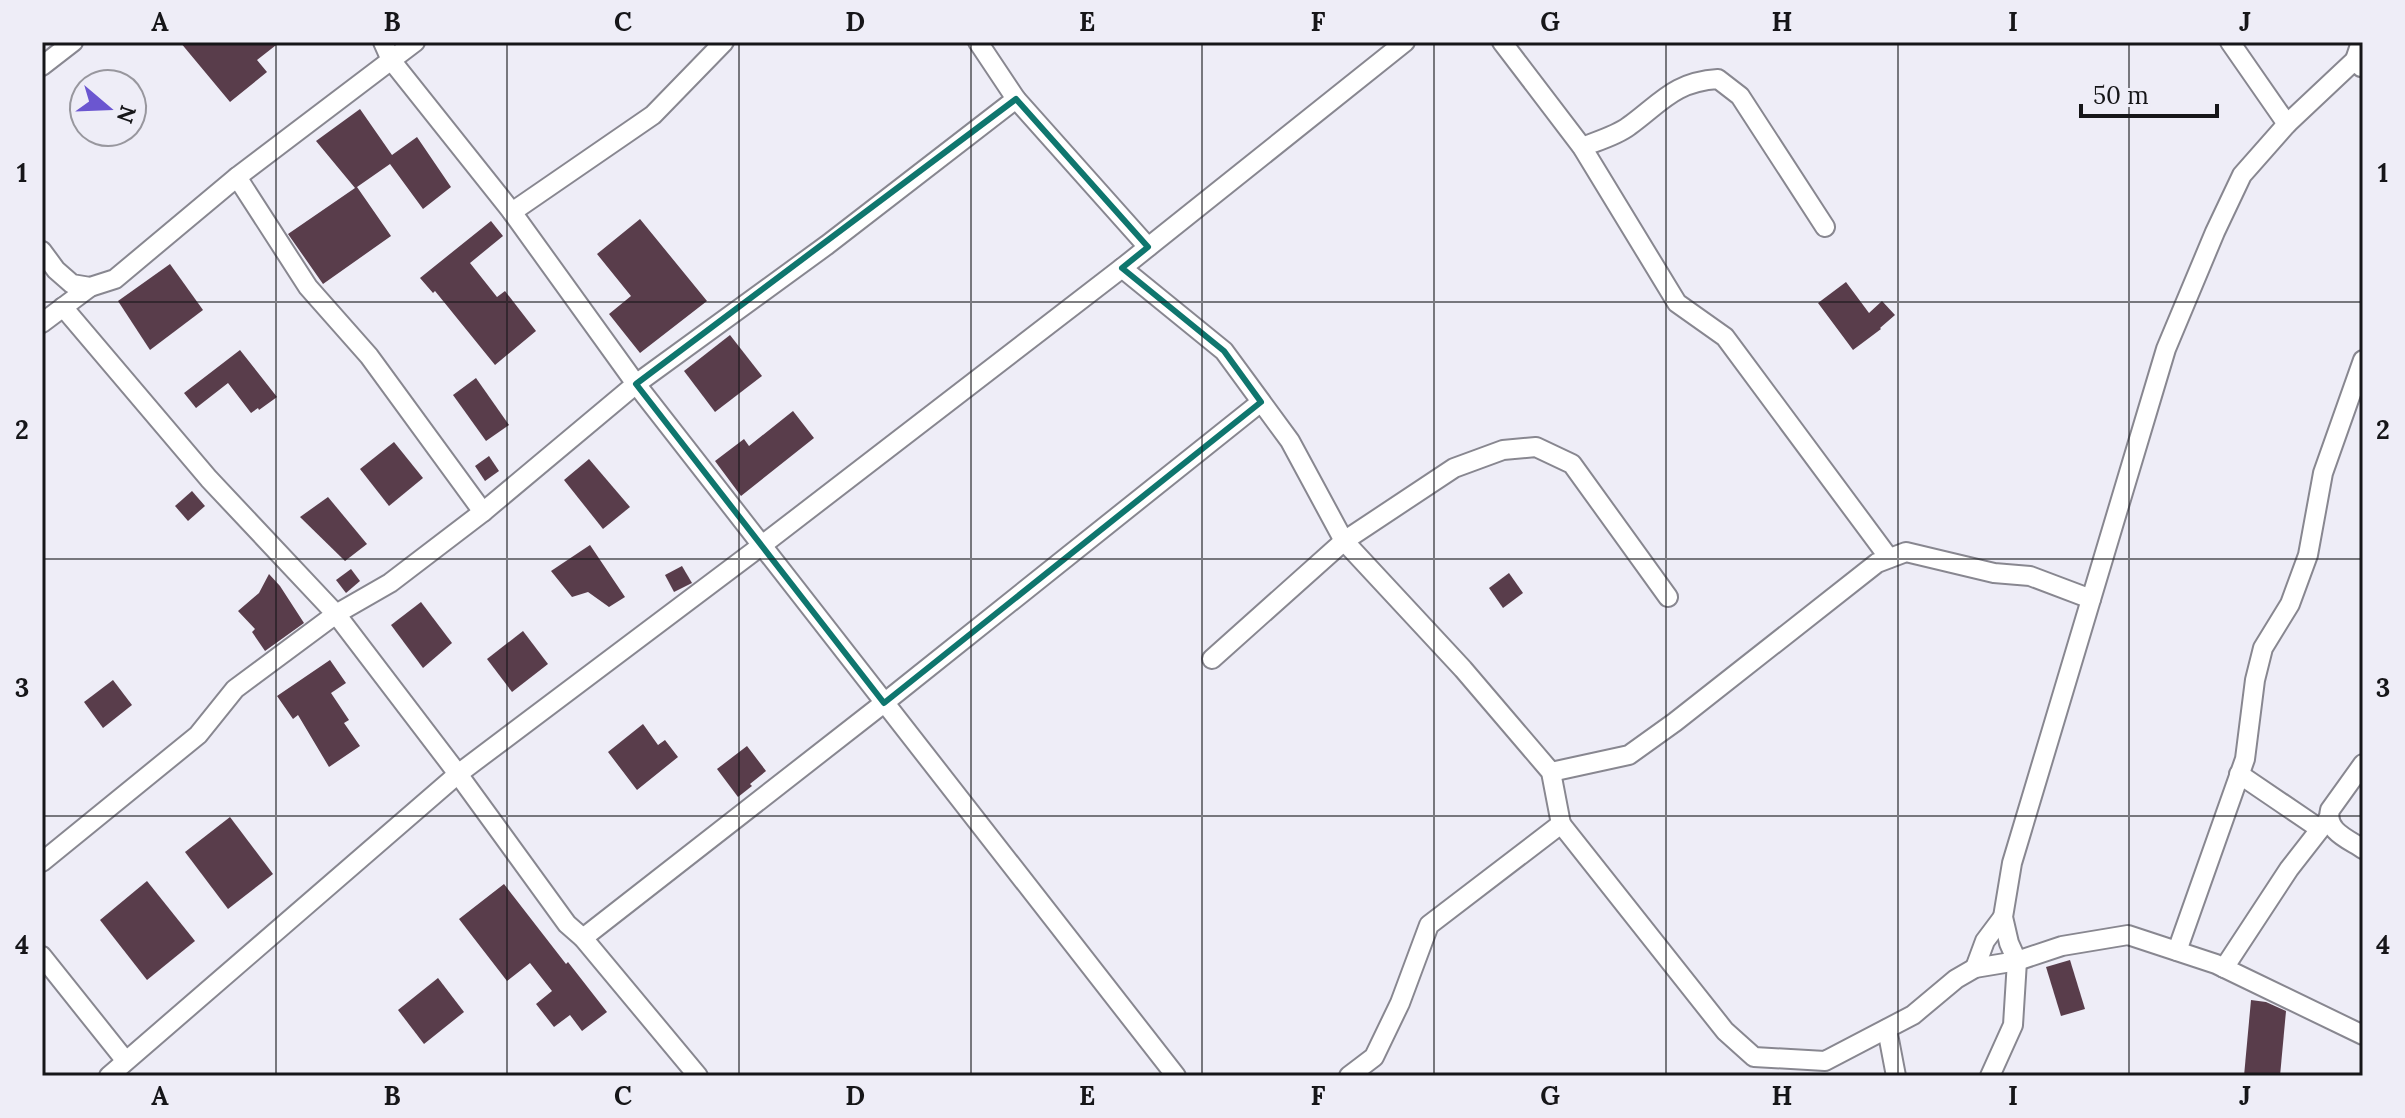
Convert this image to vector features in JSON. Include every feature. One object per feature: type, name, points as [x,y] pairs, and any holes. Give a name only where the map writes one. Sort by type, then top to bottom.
[{"type":"street","points":[[42,66],[73,42]]},
{"type":"street","points":[[383,42],[391,60],[512,212],[636,384],[1176,1076]]},
{"type":"street","points":[[42,323],[90,287],[115,279],[237,177],[415,42]]},
{"type":"street","points":[[512,212],[653,115],[724,42]]},
{"type":"street","points":[[978,42],[1016,99],[1148,247]]},
{"type":"street","points":[[109,1076],[458,774],[1122,268],[1405,42]]},
{"type":"street","points":[[1502,42],[1582,147],[1677,303],[1725,337],[1889,558]]},
{"type":"street","points":[[2230,42],[2287,124]]},
{"type":"street","points":[[1990,1076],[2013,1025],[2017,961],[2003,917],[2012,863],[2166,349],[2242,175],[2287,124],[2359,57]]},
{"type":"street","points":[[1582,147],[1627,128],[1663,97],[1695,80],[1718,79],[1740,96],[1825,227]]},
{"type":"street","points":[[42,862],[198,735],[235,689],[336,614],[390,583],[483,512],[636,384],[827,245],[1016,99]]},
{"type":"street","points":[[237,177],[308,287],[369,356],[483,512]]},
{"type":"street","points":[[42,251],[56,270],[72,284],[90,287]]},
{"type":"street","points":[[1122,268],[1224,351],[1290,441],[1344,541],[1463,669],[1551,772],[1561,824],[1725,1031],[1754,1057],[1825,1061],[1913,1015],[1956,979],[1975,968],[2017,961],[2062,946],[2128,935],[2224,968],[2363,1035]]},
{"type":"street","points":[[63,307],[209,479],[336,614],[567,924],[583,938],[698,1076]]},
{"type":"street","points":[[2177,951],[2245,759],[2255,680],[2263,648],[2290,604],[2308,555],[2323,473],[2363,360]]},
{"type":"street","points":[[583,938],[1261,402]]},
{"type":"street","points":[[1212,659],[1344,541],[1454,468],[1503,450],[1536,447],[1572,464],[1668,597]]},
{"type":"street","points":[[1551,772],[1629,755],[1877,563],[1906,552],[1994,573],[2030,576],[2091,599]]},
{"type":"street","points":[[2224,968],[2363,764]]},
{"type":"street","points":[[2239,774],[2363,849]]},
{"type":"street","points":[[1349,1076],[1374,1057],[1400,1003],[1429,925],[1561,824]]},
{"type":"street","points":[[1975,968],[1985,941],[2003,917]]},
{"type":"street","points":[[42,956],[125,1060]]},
{"type":"street","points":[[1887,1029],[1896,1076]]},
{"type":"highlighted area","points":[[1016,99],[1148,247],[1122,268],[1224,351],[1261,402],[884,703],[636,384]]},
{"type":"building","points":[[180,42],[280,42],[257,60],[267,72],[230,102]]},
{"type":"building","points":[[360,109],[392,155],[417,137],[451,187],[423,209],[390,164],[357,187],[391,236],[323,284],[288,234],[355,188],[316,141]]},
{"type":"building","points":[[640,219],[707,301],[640,353],[609,314],[631,296],[597,254]]},
{"type":"building","points":[[491,221],[503,236],[470,263],[497,297],[505,291],[536,331],[495,365],[435,291],[433,293],[420,278]]},
{"type":"building","points":[[170,264],[203,310],[150,350],[118,301]]},
{"type":"building","points":[[1846,282],[1869,313],[1882,301],[1895,315],[1853,350],[1818,303]]},
{"type":"building","points":[[730,335],[762,376],[715,412],[684,371]]},
{"type":"building","points":[[240,350],[277,397],[251,413],[228,383],[196,408],[184,393]]},
{"type":"building","points":[[476,378],[509,425],[486,441],[453,395]]},
{"type":"building","points":[[793,411],[814,438],[741,496],[715,461],[744,439],[749,446]]},
{"type":"building","points":[[394,442],[423,478],[389,506],[360,469]]},
{"type":"building","points":[[489,456],[499,471],[485,481],[475,466]]},
{"type":"building","points":[[589,459],[630,507],[603,529],[564,480]]},
{"type":"building","points":[[192,491],[205,506],[188,521],[175,506]]},
{"type":"building","points":[[328,497],[367,544],[345,561],[300,517]]},
{"type":"building","points":[[590,545],[625,597],[609,607],[588,592],[572,597],[551,571]]},
{"type":"building","points":[[682,566],[692,583],[674,592],[665,575]]},
{"type":"building","points":[[351,569],[360,581],[346,593],[336,580]]},
{"type":"building","points":[[1509,573],[1523,593],[1503,608],[1489,588]]},
{"type":"building","points":[[269,574],[304,623],[265,651],[252,632],[255,629],[238,611],[259,593]]},
{"type":"building","points":[[421,602],[452,643],[423,668],[391,625]]},
{"type":"building","points":[[523,631],[548,664],[512,692],[487,659]]},
{"type":"building","points":[[330,660],[346,683],[331,693],[349,720],[344,723],[360,746],[329,767],[298,715],[293,719],[277,696]]},
{"type":"building","points":[[113,680],[132,705],[103,728],[84,702]]},
{"type":"building","points":[[643,724],[658,745],[665,740],[678,757],[637,790],[608,752]]},
{"type":"building","points":[[747,746],[766,771],[738,797],[717,769]]},
{"type":"building","points":[[230,817],[273,874],[228,909],[185,852]]},
{"type":"building","points":[[147,881],[195,941],[147,980],[100,920]]},
{"type":"building","points":[[504,884],[607,1012],[582,1031],[570,1015],[554,1027],[536,1004],[552,991],[530,963],[507,981],[459,919]]},
{"type":"building","points":[[2070,960],[2085,1009],[2061,1016],[2046,967]]},
{"type":"building","points":[[438,978],[464,1012],[424,1044],[398,1010]]},
{"type":"building","points":[[2251,1000],[2266,1002],[2286,1011],[2280,1076],[2244,1076]]}]
